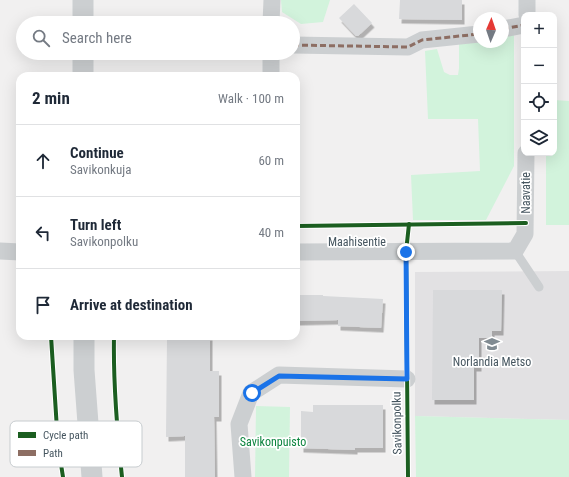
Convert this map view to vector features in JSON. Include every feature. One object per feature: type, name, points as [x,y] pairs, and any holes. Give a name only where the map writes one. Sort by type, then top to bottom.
[{"type":"street","points":[[83,0],[83,16]]},
{"type":"street","points":[[271,16],[272,0]]},
{"type":"street","points":[[527,0],[527,12]]},
{"type":"street","points":[[509,28],[521,26]]},
{"type":"street","points":[[300,46],[408,46],[422,40],[473,35]]},
{"type":"street","points":[[83,60],[83,72]]},
{"type":"street","points":[[271,60],[271,72]]},
{"type":"street","name":"Naavatie","points":[[515,250],[526,234],[526,156]]},
{"type":"street","name":"Maahisentie","points":[[300,252],[515,250]]},
{"type":"street","points":[[0,251],[16,252]]},
{"type":"street","points":[[84,340],[84,377],[88,421]]},
{"type":"street","points":[[243,477],[239,424],[252,393],[279,376],[407,379]]},
{"type":"street","points":[[91,467],[92,477]]},
{"type":"lane","points":[[515,250],[539,287]]},
{"type":"shaded area","name":"Norlandia Metso","points":[[569,271],[569,420],[415,416],[415,272]]},
{"type":"green space","points":[[281,0],[330,0],[323,22],[301,24],[300,16],[288,16],[282,12]]},
{"type":"green space","points":[[514,34],[514,166],[486,220],[413,220],[411,175],[480,171],[478,119],[428,119],[425,51],[437,49],[444,72],[450,75],[458,75],[459,44],[473,43],[473,48],[509,48],[509,35]]},
{"type":"green space","points":[[557,100],[569,101],[569,225],[546,225],[546,156],[557,156]]},
{"type":"green space","name":"Savikonpuisto","points":[[256,406],[290,407],[289,477],[255,477]]},
{"type":"green space","points":[[415,416],[569,420],[569,477],[416,477]]},
{"type":"building","points":[[400,0],[462,0],[462,20],[399,19]]},
{"type":"building","points":[[354,4],[372,23],[358,36],[356,36],[339,18]]},
{"type":"building","points":[[433,290],[502,290],[501,331],[492,331],[492,338],[479,338],[479,367],[474,367],[474,400],[432,400]]},
{"type":"building","points":[[300,295],[383,299],[381,328],[338,326],[338,320],[300,321]]},
{"type":"building","points":[[167,340],[210,340],[210,371],[219,371],[219,417],[214,417],[215,477],[185,477],[185,436],[166,437]]},
{"type":"building","points":[[313,405],[383,405],[383,448],[355,448],[355,450],[301,448],[301,411],[313,412]]},
{"type":"marked path","points":[[509,28],[521,26]]},
{"type":"marked path","points":[[300,45],[408,47],[422,40],[473,35]]},
{"type":"cycle path","points":[[300,226],[526,223]]},
{"type":"cycle path","name":"Savikonpolku","points":[[408,477],[406,252],[409,224]]},
{"type":"cycle path","points":[[51,340],[56,421]]},
{"type":"cycle path","points":[[114,340],[117,421]]},
{"type":"cycle path","points":[[61,467],[63,477]]},
{"type":"cycle path","points":[[121,467],[122,477]]},
{"type":"place","name":"Norlandia Metso","points":[[492,344]]},
{"type":"route","points":[[252,393],[279,376],[407,379],[406,252]]}]
